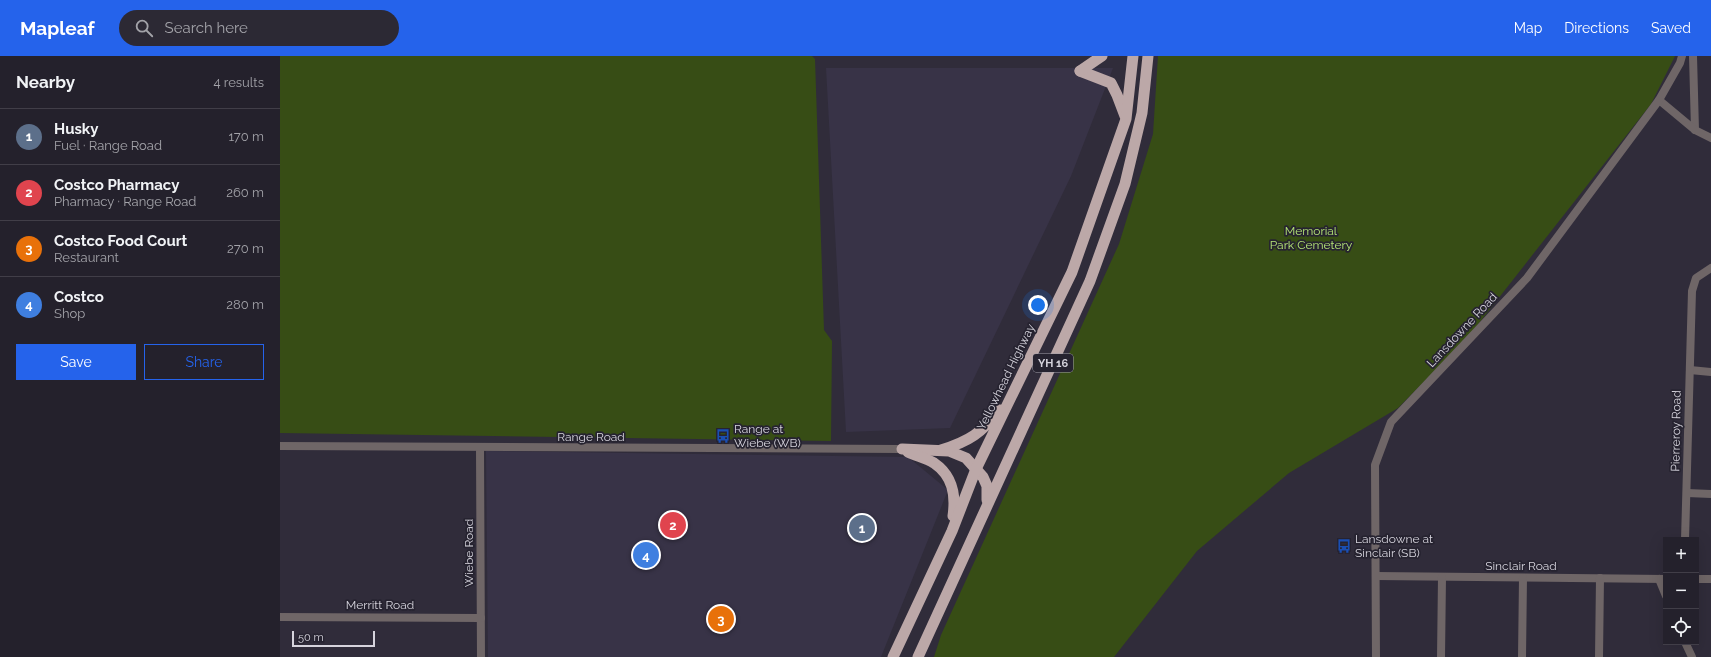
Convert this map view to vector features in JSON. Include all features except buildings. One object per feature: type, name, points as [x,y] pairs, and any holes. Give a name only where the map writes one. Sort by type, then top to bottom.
[{"type":"highway","points":[[1102,56],[1080,71],[1111,82],[1126,120]]},
{"type":"highway","name":"Yellowhead Highway","points":[[893,657],[952,531],[976,469],[1072,272],[1126,120],[1133,56]]},
{"type":"highway","name":"YH 16","points":[[918,657],[1090,281],[1126,184],[1142,113],[1148,56]]},
{"type":"highway","points":[[937,451],[954,446],[974,437],[990,422],[1012,396]]},
{"type":"highway","points":[[902,449],[949,452],[966,458],[983,477],[987,486],[986,507]]},
{"type":"highway","points":[[902,449],[934,463],[950,480],[955,501],[952,531]]},
{"type":"street","name":"Lansdowne Road","points":[[1376,657],[1374,465],[1391,422],[1527,278],[1659,100],[1680,63],[1682,56]]},
{"type":"street","points":[[1693,56],[1695,130]]},
{"type":"street","points":[[1659,100],[1695,130],[1711,138]]},
{"type":"street","name":"Pierreroy Road","points":[[1685,537],[1692,291],[1696,278],[1711,268]]},
{"type":"street","points":[[1690,370],[1711,372]]},
{"type":"street","name":"Range Road","points":[[280,446],[902,449]]},
{"type":"street","name":"Wiebe Road","points":[[480,448],[481,657]]},
{"type":"street","points":[[1687,493],[1711,494]]},
{"type":"street","name":"Sinclair Road","points":[[1376,576],[1662,579]]},
{"type":"street","points":[[1441,657],[1442,577]]},
{"type":"street","points":[[1522,657],[1523,578]]},
{"type":"street","points":[[1599,657],[1600,578]]},
{"type":"street","points":[[1699,579],[1711,579]]},
{"type":"street","name":"Merritt Road","points":[[280,617],[481,618]]},
{"type":"street","points":[[1686,645],[1692,657]]},
{"type":"shaded area","points":[[826,68],[1113,68],[1071,176],[950,428],[846,432]]},
{"type":"shaded area","points":[[486,451],[908,457],[948,490],[881,657],[488,657]]},
{"type":"green space","points":[[280,56],[812,56],[815,59],[824,330],[832,341],[831,441],[280,433]]},
{"type":"green space","name":"Memorial Park Cemetery","points":[[1158,56],[1675,56],[1651,104],[1468,337],[1398,408],[1289,473],[1197,551],[1114,657],[934,657],[941,635],[1119,244],[1153,134]]},
{"type":"place","name":"Range at Wiebe (WB)","points":[[723,436]]},
{"type":"place","name":"Costco Pharmacy","points":[[673,525]]},
{"type":"place","name":"Husky","points":[[862,528]]},
{"type":"place","name":"Lansdowne at Sinclair (SB)","points":[[1344,546]]},
{"type":"place","name":"Costco","points":[[646,555]]},
{"type":"place","name":"Costco Food Court","points":[[721,619]]}]
